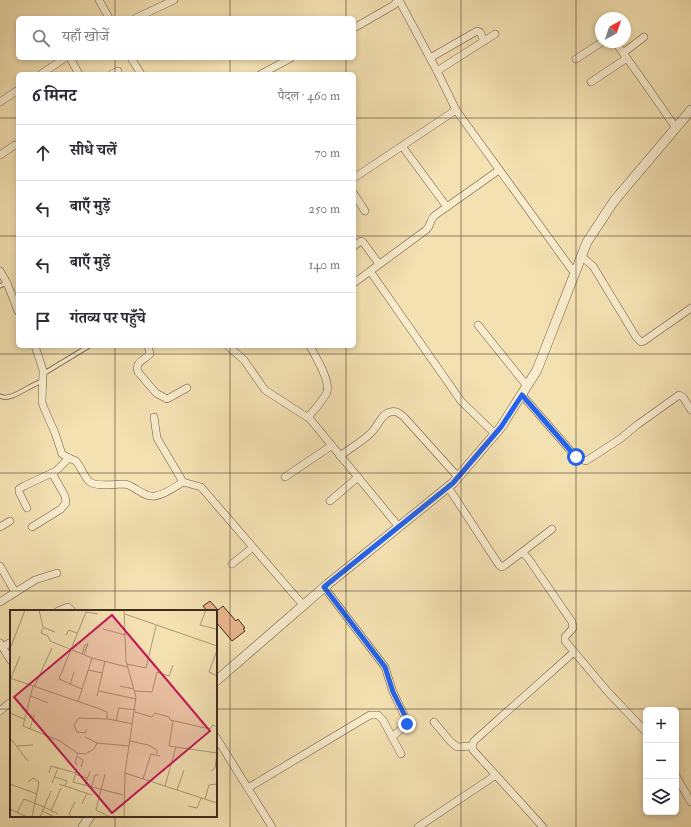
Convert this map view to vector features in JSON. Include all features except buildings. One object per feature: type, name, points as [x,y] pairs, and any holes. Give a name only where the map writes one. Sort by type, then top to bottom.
[{"type":"street","points":[[99,0],[108,16]]},
{"type":"street","points":[[140,16],[174,0]]},
{"type":"street","points":[[356,27],[394,5],[398,0],[437,71],[456,110],[575,274]]},
{"type":"street","points":[[430,58],[477,31],[480,32],[484,41]]},
{"type":"street","points":[[437,71],[495,34]]},
{"type":"street","points":[[591,82],[625,55],[644,37]]},
{"type":"street","points":[[576,59],[595,47]]},
{"type":"street","points":[[620,48],[676,128]]},
{"type":"street","points":[[44,72],[62,60]]},
{"type":"street","points":[[71,60],[78,72]]},
{"type":"street","points":[[132,60],[140,72]]},
{"type":"street","points":[[265,72],[286,60]]},
{"type":"street","points":[[0,102],[16,91]]},
{"type":"street","points":[[356,177],[456,110]]},
{"type":"street","points":[[217,679],[324,587],[448,487],[501,427],[537,370],[587,242],[614,201],[691,110]]},
{"type":"street","points":[[0,155],[15,145]]},
{"type":"street","points":[[402,146],[447,207]]},
{"type":"street","points":[[356,282],[426,230],[430,226],[432,218],[499,170]]},
{"type":"street","points":[[356,197],[365,210]]},
{"type":"street","points":[[356,245],[363,242],[379,264]]},
{"type":"street","points":[[582,257],[593,266],[636,337],[641,342],[691,308]]},
{"type":"street","points":[[0,271],[7,283],[16,306]]},
{"type":"street","points":[[370,271],[461,401],[495,434]]},
{"type":"street","points":[[478,325],[527,386]]},
{"type":"street","points":[[36,348],[40,359],[43,378],[42,402],[44,408],[62,454],[78,463],[87,479],[92,483],[124,484],[144,495],[151,496],[161,494],[183,482]]},
{"type":"street","points":[[148,348],[150,354],[137,365],[136,368],[156,393],[167,399],[187,388]]},
{"type":"street","points":[[230,348],[244,360],[265,390],[308,417],[399,527]]},
{"type":"street","points":[[308,417],[325,396],[328,388],[326,379],[311,348]]},
{"type":"street","points":[[522,395],[576,457],[586,461],[624,436],[679,394],[683,397],[691,410]]},
{"type":"street","points":[[340,456],[374,430],[381,418],[386,413],[397,411],[458,477]]},
{"type":"street","points":[[154,417],[157,438],[183,482],[200,487],[303,605]]},
{"type":"street","points":[[285,477],[331,446]]},
{"type":"street","points":[[27,508],[19,489],[61,468],[69,458]]},
{"type":"street","points":[[32,527],[61,509],[66,503],[65,496],[52,473]]},
{"type":"street","points":[[330,501],[358,477]]},
{"type":"street","points":[[448,487],[499,565],[505,565],[552,529]]},
{"type":"street","points":[[0,527],[10,521]]},
{"type":"street","points":[[232,564],[252,548]]},
{"type":"street","points":[[521,553],[528,558],[572,622],[573,628],[566,637],[565,641],[608,692],[643,729]]},
{"type":"street","points":[[0,566],[15,592]]},
{"type":"street","points":[[0,602],[38,579],[57,573]]},
{"type":"street","points":[[324,587],[385,667],[393,692],[407,721],[406,725],[392,737]]},
{"type":"street","points":[[60,610],[68,607],[71,610]]},
{"type":"street","points":[[1,645],[10,659]]},
{"type":"street","points":[[543,827],[473,750],[472,746],[474,741],[574,652]]},
{"type":"street","points":[[0,711],[10,703]]},
{"type":"street","points":[[248,788],[370,715],[378,716],[380,718],[401,754]]},
{"type":"street","points":[[434,722],[457,747],[472,746]]},
{"type":"street","points":[[217,739],[272,827]]},
{"type":"street","points":[[418,827],[496,776]]},
{"type":"street","points":[[678,779],[691,802]]},
{"type":"street","points":[[83,827],[89,817]]},
{"type":"lane","points":[[0,286],[7,283]]},
{"type":"lane","points":[[0,396],[3,398],[10,397],[43,378],[86,348]]},
{"type":"route","points":[[407,724],[406,718],[396,700],[385,667],[324,587],[453,483],[501,427],[522,395],[576,457]]}]
